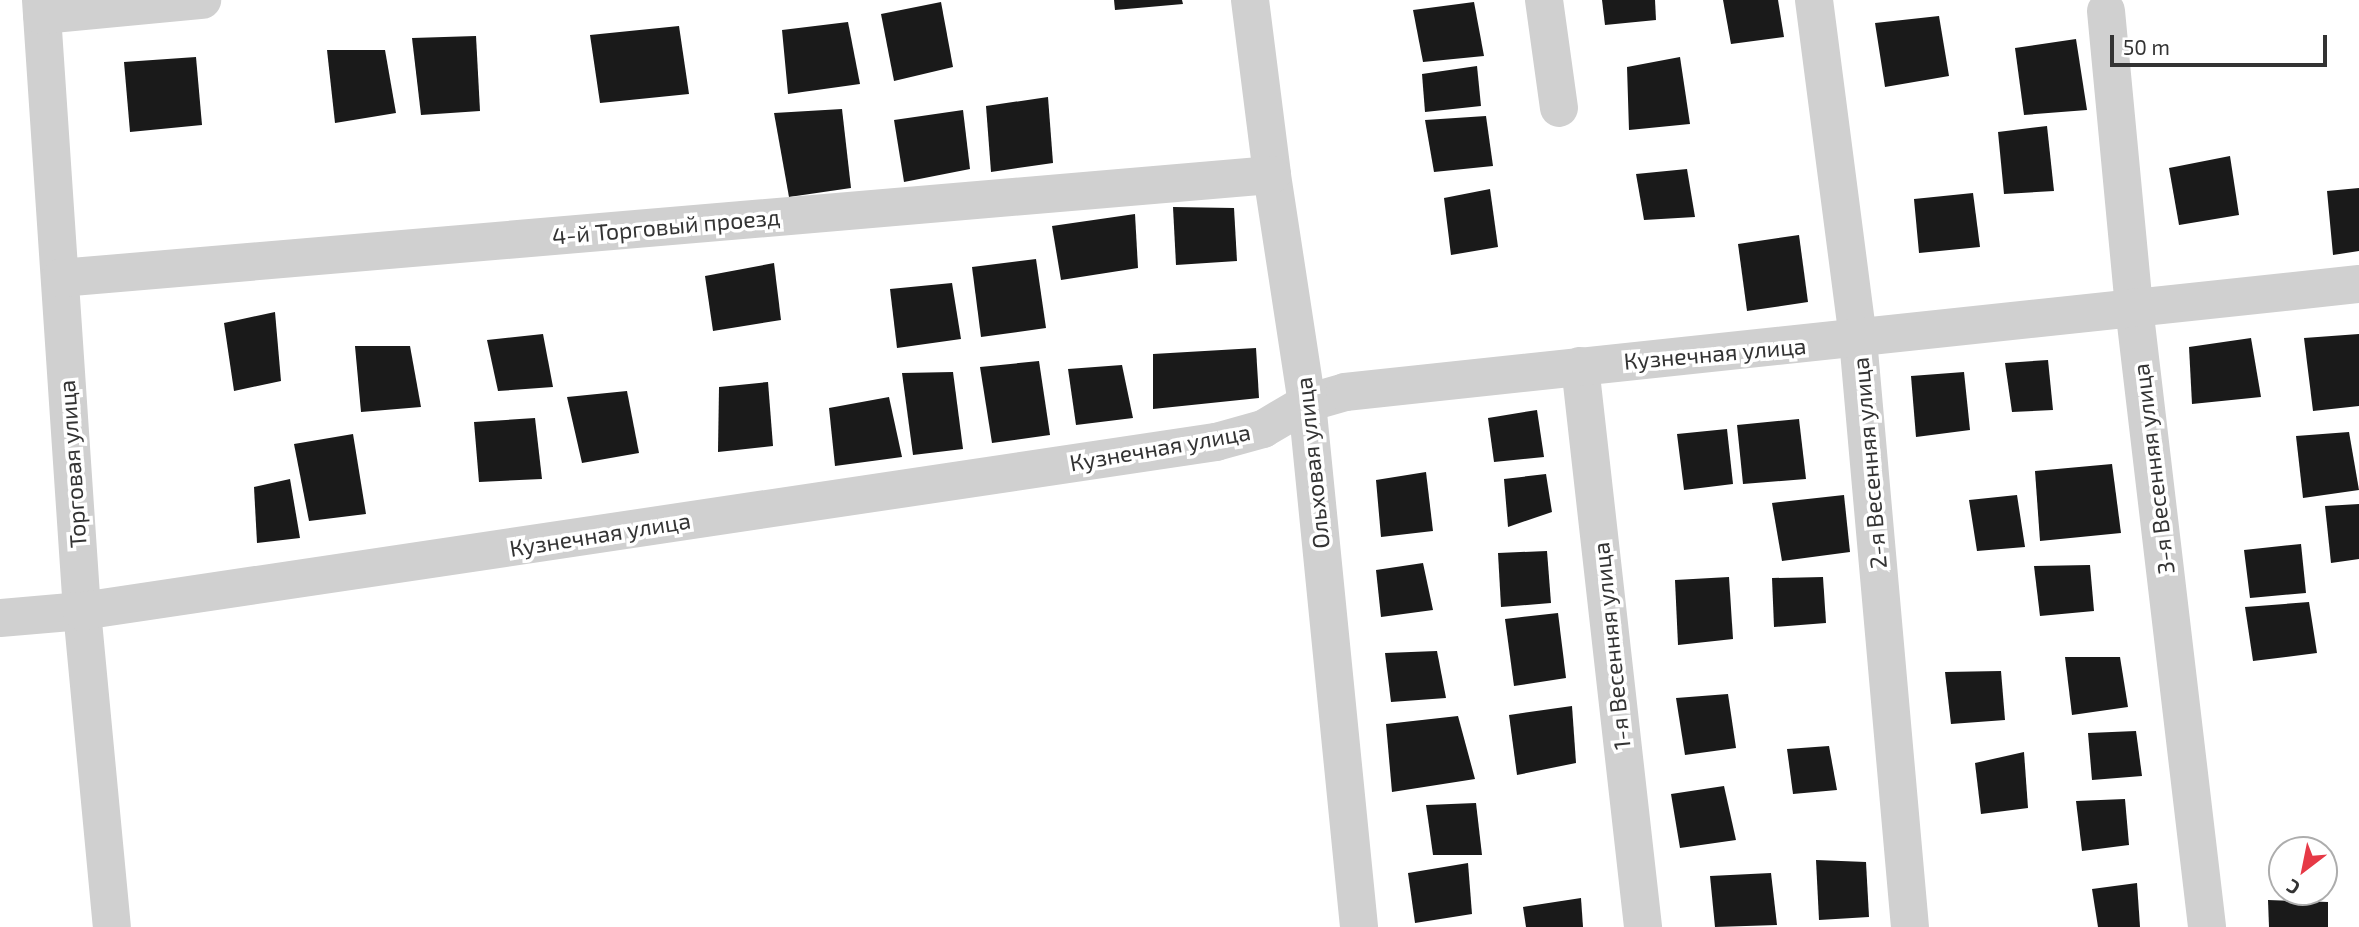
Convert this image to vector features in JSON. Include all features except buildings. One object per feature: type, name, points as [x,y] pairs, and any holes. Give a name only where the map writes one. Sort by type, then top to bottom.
[{"type":"street","points":[[42,7],[202,0]]},
{"type":"street","name":"Ольховая улица","points":[[1250,0],[1272,175],[1307,403],[1359,927]]},
{"type":"street","points":[[1544,0],[1559,108]]},
{"type":"street","name":"2-я Весенняя улица","points":[[1814,0],[1858,339],[1910,927]]},
{"type":"street","name":"Торговая улица","points":[[42,7],[82,611],[112,927]]},
{"type":"street","name":"3-я Весенняя улица","points":[[2106,11],[2134,307],[2207,927]]},
{"type":"street","name":"4-й Торговый проезд","points":[[60,278],[1272,175]]},
{"type":"street","name":"Кузнечная улица","points":[[0,618],[82,611],[1216,442],[1263,429],[1307,403],[1345,392],[2359,284]]},
{"type":"street","name":"1-я Весенняя улица","points":[[1580,366],[1643,927]]}]
